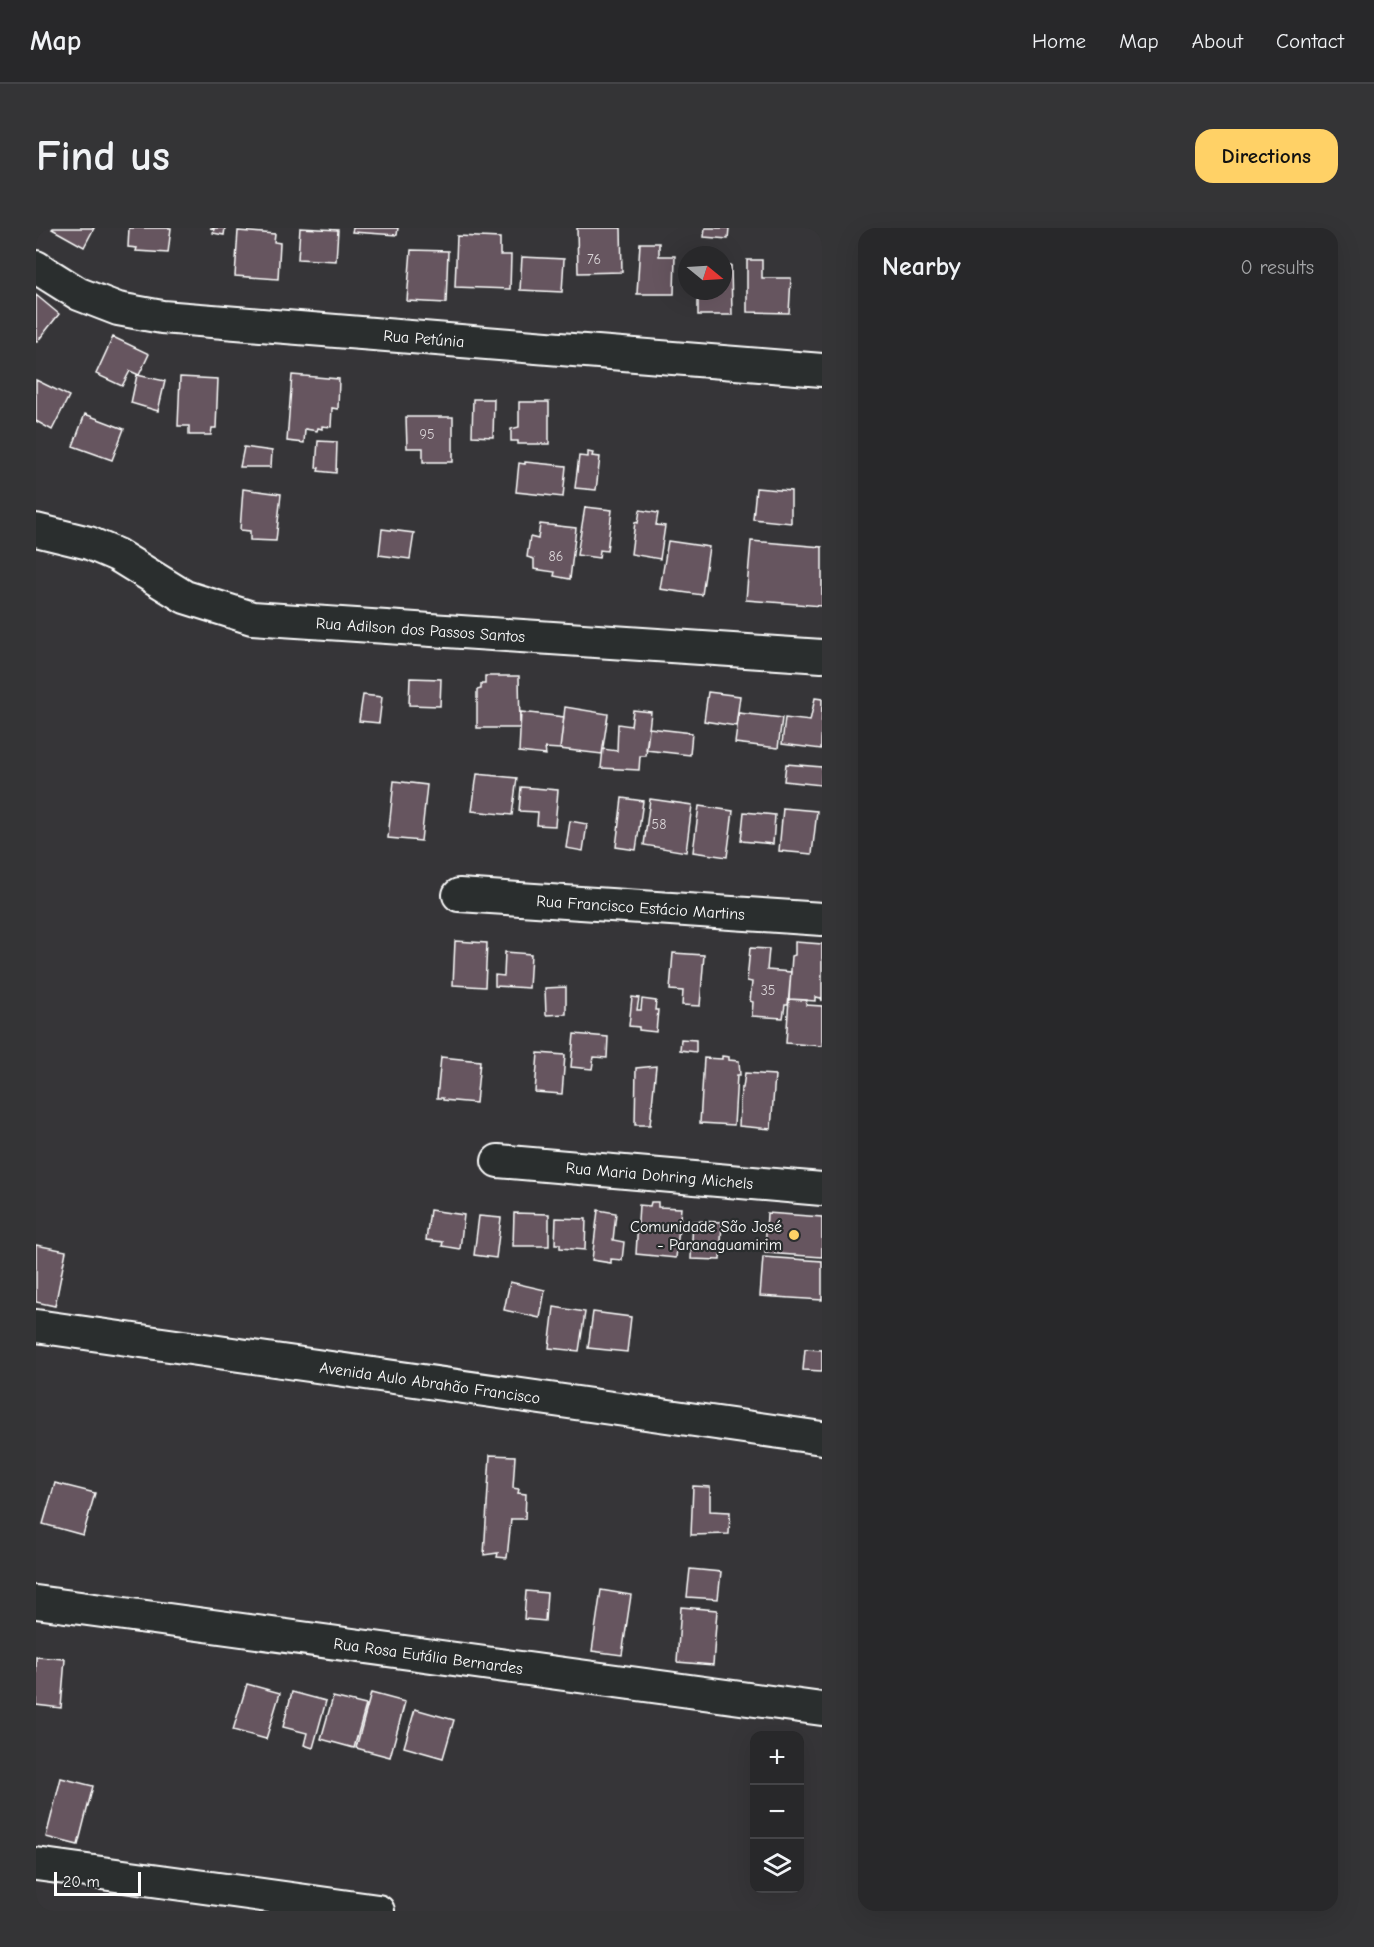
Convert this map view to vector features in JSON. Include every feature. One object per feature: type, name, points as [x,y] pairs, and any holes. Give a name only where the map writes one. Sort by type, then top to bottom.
[{"type":"street","name":"Rua Petúnia","points":[[36,267],[89,298],[118,309],[162,317],[822,370]]},
{"type":"street","name":"Rua Adilson dos Passos Santos","points":[[36,530],[89,543],[117,555],[185,597],[252,618],[822,656]]},
{"type":"street","name":"Rua Francisco Estácio Martins","points":[[459,895],[822,919]]},
{"type":"street","name":"Rua Maria Dohring Michels","points":[[498,1161],[822,1189]]},
{"type":"street","name":"Avenida Aulo Abrahão Francisco","points":[[36,1326],[822,1438]]},
{"type":"street","name":"Rua Rosa Eutália Bernardes","points":[[36,1602],[822,1709]]},
{"type":"street","points":[[36,1864],[378,1911]]},
{"type":"building","points":[[53,228],[94,228],[84,247]]},
{"type":"building","points":[[129,228],[171,228],[168,253],[136,251],[137,248],[128,247]]},
{"type":"building","points":[[210,228],[225,228],[224,235],[213,233],[214,229]]},
{"type":"building","points":[[300,228],[338,230],[336,261],[298,259]]},
{"type":"building","points":[[353,228],[398,228],[397,235],[352,232]]},
{"type":"building","points":[[577,228],[621,228],[622,272],[578,273]]},
{"type":"building","points":[[705,228],[729,228],[728,239],[704,237]]},
{"type":"building","points":[[238,231],[275,234],[274,242],[280,243],[278,279],[235,276]]},
{"type":"building","points":[[457,236],[500,238],[500,255],[511,255],[510,289],[455,287]]},
{"type":"building","points":[[640,243],[659,243],[659,256],[675,256],[674,294],[637,294]]},
{"type":"building","points":[[411,250],[448,251],[446,303],[407,301]]},
{"type":"building","points":[[522,257],[564,259],[562,292],[520,290]]},
{"type":"building","points":[[747,260],[762,260],[762,278],[791,278],[789,313],[747,312]]},
{"type":"building","points":[[36,295],[59,314],[37,342],[36,342]]},
{"type":"building","points":[[698,300],[732,300],[732,315],[698,315]]},
{"type":"building","points":[[113,337],[149,354],[139,375],[130,371],[122,386],[96,374]]},
{"type":"building","points":[[137,375],[165,381],[158,411],[131,403]]},
{"type":"building","points":[[292,375],[339,379],[338,409],[332,408],[331,427],[322,426],[322,429],[318,428],[317,431],[305,429],[304,443],[287,441]]},
{"type":"building","points":[[180,377],[218,379],[216,428],[212,428],[211,435],[189,435],[189,426],[178,426]]},
{"type":"building","points":[[36,380],[69,396],[52,430],[36,421]]},
{"type":"building","points":[[473,399],[494,399],[493,437],[472,436]]},
{"type":"building","points":[[519,402],[549,402],[549,444],[518,444],[518,441],[511,441],[511,429],[519,427]]},
{"type":"building","points":[[85,414],[124,429],[112,460],[73,446]]},
{"type":"building","points":[[406,417],[453,417],[453,462],[423,462],[423,448],[407,448]]},
{"type":"building","points":[[318,441],[337,442],[336,473],[318,471],[319,468],[316,468]]},
{"type":"building","points":[[244,447],[272,451],[271,467],[240,467]]},
{"type":"building","points":[[588,452],[593,453],[592,456],[600,457],[596,490],[575,488],[579,456],[588,457]]},
{"type":"building","points":[[525,462],[566,466],[563,497],[516,492],[519,463],[525,464]]},
{"type":"building","points":[[756,488],[791,491],[791,523],[753,519]]},
{"type":"building","points":[[243,489],[281,494],[276,541],[250,540],[250,531],[240,530]]},
{"type":"building","points":[[585,507],[612,510],[607,551],[600,550],[599,558],[577,555]]},
{"type":"building","points":[[640,510],[658,513],[656,525],[665,526],[660,559],[631,554],[635,522],[638,523]]},
{"type":"building","points":[[540,524],[576,528],[570,579],[554,576],[555,572],[534,569],[534,559],[527,557],[530,537],[538,539]]},
{"type":"building","points":[[382,529],[414,533],[410,559],[379,555]]},
{"type":"building","points":[[668,541],[709,547],[702,595],[660,589]]},
{"type":"building","points":[[751,541],[822,547],[822,606],[746,600]]},
{"type":"building","points":[[485,676],[519,676],[520,728],[477,728],[477,690],[481,689],[481,684],[485,684]]},
{"type":"building","points":[[410,678],[441,679],[440,706],[409,705]]},
{"type":"building","points":[[708,692],[740,696],[736,726],[704,721]]},
{"type":"building","points":[[363,695],[382,697],[379,723],[359,721]]},
{"type":"building","points":[[815,698],[822,699],[821,749],[782,744],[785,718],[810,721]]},
{"type":"building","points":[[565,707],[608,714],[602,754],[560,749]]},
{"type":"building","points":[[633,710],[651,712],[646,756],[640,756],[639,770],[601,768],[603,749],[617,751],[618,724],[631,726]]},
{"type":"building","points":[[521,712],[564,717],[560,749],[545,748],[546,755],[519,752]]},
{"type":"building","points":[[739,713],[782,718],[778,748],[735,743]]},
{"type":"building","points":[[649,728],[692,733],[690,755],[646,750]]},
{"type":"building","points":[[786,764],[822,767],[821,785],[784,781]]},
{"type":"building","points":[[477,774],[517,778],[512,815],[472,811]]},
{"type":"building","points":[[394,781],[427,785],[421,841],[388,838]]},
{"type":"building","points":[[521,787],[558,790],[555,826],[537,825],[538,812],[519,811]]},
{"type":"building","points":[[622,798],[643,801],[636,850],[616,847]]},
{"type":"building","points":[[650,799],[692,805],[686,852],[644,845]]},
{"type":"building","points":[[699,806],[733,811],[727,857],[693,852]]},
{"type":"building","points":[[783,808],[817,811],[812,854],[779,851]]},
{"type":"building","points":[[744,812],[775,815],[773,844],[741,841]]},
{"type":"building","points":[[570,821],[587,824],[583,851],[566,848]]},
{"type":"building","points":[[455,941],[487,943],[485,987],[453,985]]},
{"type":"building","points":[[795,942],[822,944],[822,1001],[821,998],[815,997],[815,1001],[789,999]]},
{"type":"building","points":[[750,948],[769,949],[767,970],[791,972],[788,1005],[785,1005],[783,1018],[752,1016],[753,1002],[750,1001],[752,982],[747,981]]},
{"type":"building","points":[[505,952],[531,954],[529,988],[495,986],[495,975],[504,976]]},
{"type":"building","points":[[673,953],[704,955],[700,1006],[682,1005],[683,991],[670,990]]},
{"type":"building","points":[[566,987],[566,1014],[546,1015],[545,988]]},
{"type":"building","points":[[632,997],[639,998],[637,1010],[641,1010],[642,999],[656,1001],[655,1010],[658,1010],[656,1032],[629,1026]]},
{"type":"building","points":[[789,999],[807,1000],[806,1005],[822,1006],[822,1046],[786,1043]]},
{"type":"building","points":[[574,1034],[608,1037],[607,1058],[594,1057],[592,1069],[571,1067]]},
{"type":"building","points":[[681,1039],[696,1040],[696,1052],[680,1050]]},
{"type":"building","points":[[538,1053],[565,1055],[562,1094],[535,1092]]},
{"type":"building","points":[[722,1056],[729,1057],[729,1060],[739,1061],[740,1075],[737,1075],[734,1125],[700,1123],[704,1058],[722,1059]]},
{"type":"building","points":[[441,1057],[480,1061],[476,1103],[437,1098]]},
{"type":"building","points":[[656,1066],[650,1125],[635,1125],[636,1068]]},
{"type":"building","points":[[745,1073],[775,1075],[771,1129],[739,1126],[741,1088],[743,1088]]},
{"type":"building","points":[[651,1202],[658,1202],[658,1207],[681,1208],[676,1258],[636,1254],[639,1205],[650,1206]]},
{"type":"building","points":[[430,1210],[464,1215],[460,1249],[442,1246],[443,1242],[426,1240]]},
{"type":"building","points":[[598,1210],[616,1213],[613,1240],[624,1242],[622,1260],[611,1259],[611,1263],[592,1260]]},
{"type":"building","points":[[514,1213],[549,1214],[549,1246],[513,1246]]},
{"type":"building","name":"Comunidade São José - Paranaguamirim","points":[[767,1213],[822,1217],[822,1257],[765,1253]]},
{"type":"building","points":[[479,1216],[501,1218],[496,1258],[474,1255]]},
{"type":"building","points":[[556,1218],[586,1219],[585,1250],[560,1248],[560,1244],[555,1244]]},
{"type":"building","points":[[693,1221],[722,1222],[720,1260],[691,1259]]},
{"type":"building","points":[[36,1245],[66,1251],[55,1306],[36,1302]]},
{"type":"building","points":[[763,1257],[822,1261],[822,1300],[760,1296]]},
{"type":"building","points":[[510,1282],[545,1290],[540,1318],[504,1310]]},
{"type":"building","points":[[554,1307],[585,1312],[579,1351],[549,1348]]},
{"type":"building","points":[[593,1312],[631,1317],[627,1352],[588,1348]]},
{"type":"building","points":[[805,1349],[822,1350],[822,1371],[803,1370]]},
{"type":"building","points":[[490,1455],[515,1456],[513,1488],[519,1489],[518,1493],[526,1494],[525,1519],[511,1519],[507,1558],[497,1557],[498,1553],[484,1555]]},
{"type":"building","points":[[55,1483],[95,1493],[83,1535],[43,1524]]},
{"type":"building","points":[[693,1486],[710,1487],[710,1511],[730,1512],[729,1534],[691,1535]]},
{"type":"building","points":[[690,1569],[721,1572],[718,1599],[687,1597]]},
{"type":"building","points":[[601,1590],[631,1595],[622,1655],[592,1651]]},
{"type":"building","points":[[526,1591],[547,1593],[545,1621],[524,1619]]},
{"type":"building","points":[[681,1607],[717,1610],[713,1665],[677,1662]]},
{"type":"building","points":[[36,1657],[65,1659],[61,1708],[36,1705]]},
{"type":"building","points":[[247,1684],[280,1693],[266,1739],[233,1730]]},
{"type":"building","points":[[292,1692],[326,1701],[313,1748],[304,1745],[307,1733],[283,1727]]},
{"type":"building","points":[[371,1693],[405,1702],[390,1757],[356,1748]]},
{"type":"building","points":[[333,1697],[366,1705],[354,1748],[321,1739]]},
{"type":"building","points":[[415,1709],[454,1720],[443,1758],[404,1747]]},
{"type":"building","points":[[61,1778],[93,1786],[78,1845],[46,1837]]},
{"type":"place","name":"Comunidade São José - Paranaguamirim","points":[[794,1235]]}]
